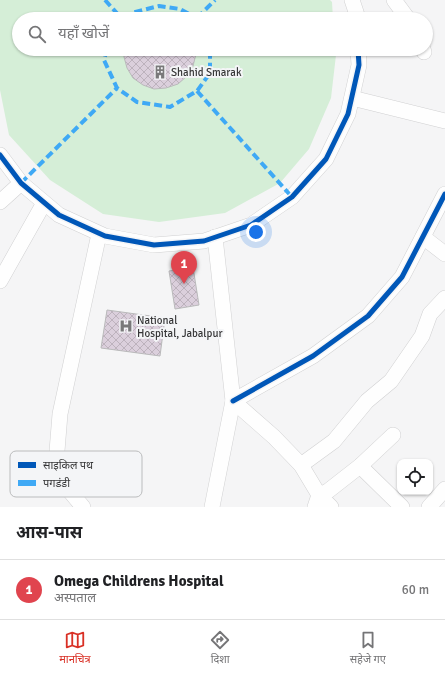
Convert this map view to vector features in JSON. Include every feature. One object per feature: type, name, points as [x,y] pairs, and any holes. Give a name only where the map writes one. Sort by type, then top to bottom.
[{"type":"street","points":[[352,0],[356,12]]},
{"type":"street","points":[[394,0],[403,12]]},
{"type":"street","points":[[0,156],[21,183],[59,215],[99,234],[154,245],[204,241],[251,225],[292,197],[326,159],[348,114],[359,65],[358,56]]},
{"type":"street","points":[[352,98],[445,121]]},
{"type":"street","points":[[0,202],[21,183]]},
{"type":"street","points":[[233,401],[313,356],[368,316],[402,276],[445,194]]},
{"type":"street","points":[[0,281],[44,203]]},
{"type":"street","points":[[57,451],[60,414],[99,234]]},
{"type":"street","points":[[212,507],[233,401],[215,237]]},
{"type":"street","points":[[423,237],[445,254]]},
{"type":"street","points":[[301,465],[334,441],[367,402],[391,381],[422,336],[430,314],[445,298]]},
{"type":"street","points":[[233,401],[274,437],[301,465],[317,501],[331,507]]},
{"type":"street","points":[[317,501],[360,466],[393,436]]},
{"type":"street","points":[[360,466],[402,507]]},
{"type":"street","points":[[429,507],[445,489]]},
{"type":"street","points":[[75,497],[83,507]]},
{"type":"green space","points":[[0,0],[330,0],[332,2],[333,12],[12,12],[12,56],[336,56],[331,98],[309,149],[280,183],[225,213],[159,222],[103,214],[50,180],[9,135],[0,90]]},
{"type":"building","name":"Shahid Smarak","points":[[196,56],[193,66],[187,76],[178,84],[166,88],[154,89],[143,85],[133,78],[127,68],[124,57]]},
{"type":"building","points":[[192,261],[199,305],[175,309],[169,271],[182,269],[181,263]]},
{"type":"building","points":[[107,310],[165,318],[160,356],[101,348]]},
{"type":"marked path","points":[[105,0],[116,12]]},
{"type":"marked path","points":[[203,12],[215,0]]},
{"type":"marked path","points":[[135,12],[159,6],[180,9],[185,12]]},
{"type":"marked path","points":[[105,56],[104,60],[117,88],[137,102],[170,107],[197,91],[210,73],[210,56]]},
{"type":"marked path","points":[[21,183],[117,88]]},
{"type":"marked path","points":[[197,91],[292,197]]},
{"type":"cycle path","points":[[0,155],[21,183],[59,215],[105,236],[154,245],[204,241],[251,225],[292,197],[326,159],[348,114],[359,65],[358,56]]},
{"type":"cycle path","points":[[233,401],[313,356],[368,316],[402,277],[445,194]]},
{"type":"place","name":"Shahid Smarak","points":[[160,72]]},
{"type":"place","name":"Omega Childrens Hospital","points":[[184,284]]},
{"type":"place","name":"National Hospital, Jabalpur","points":[[126,326]]}]
